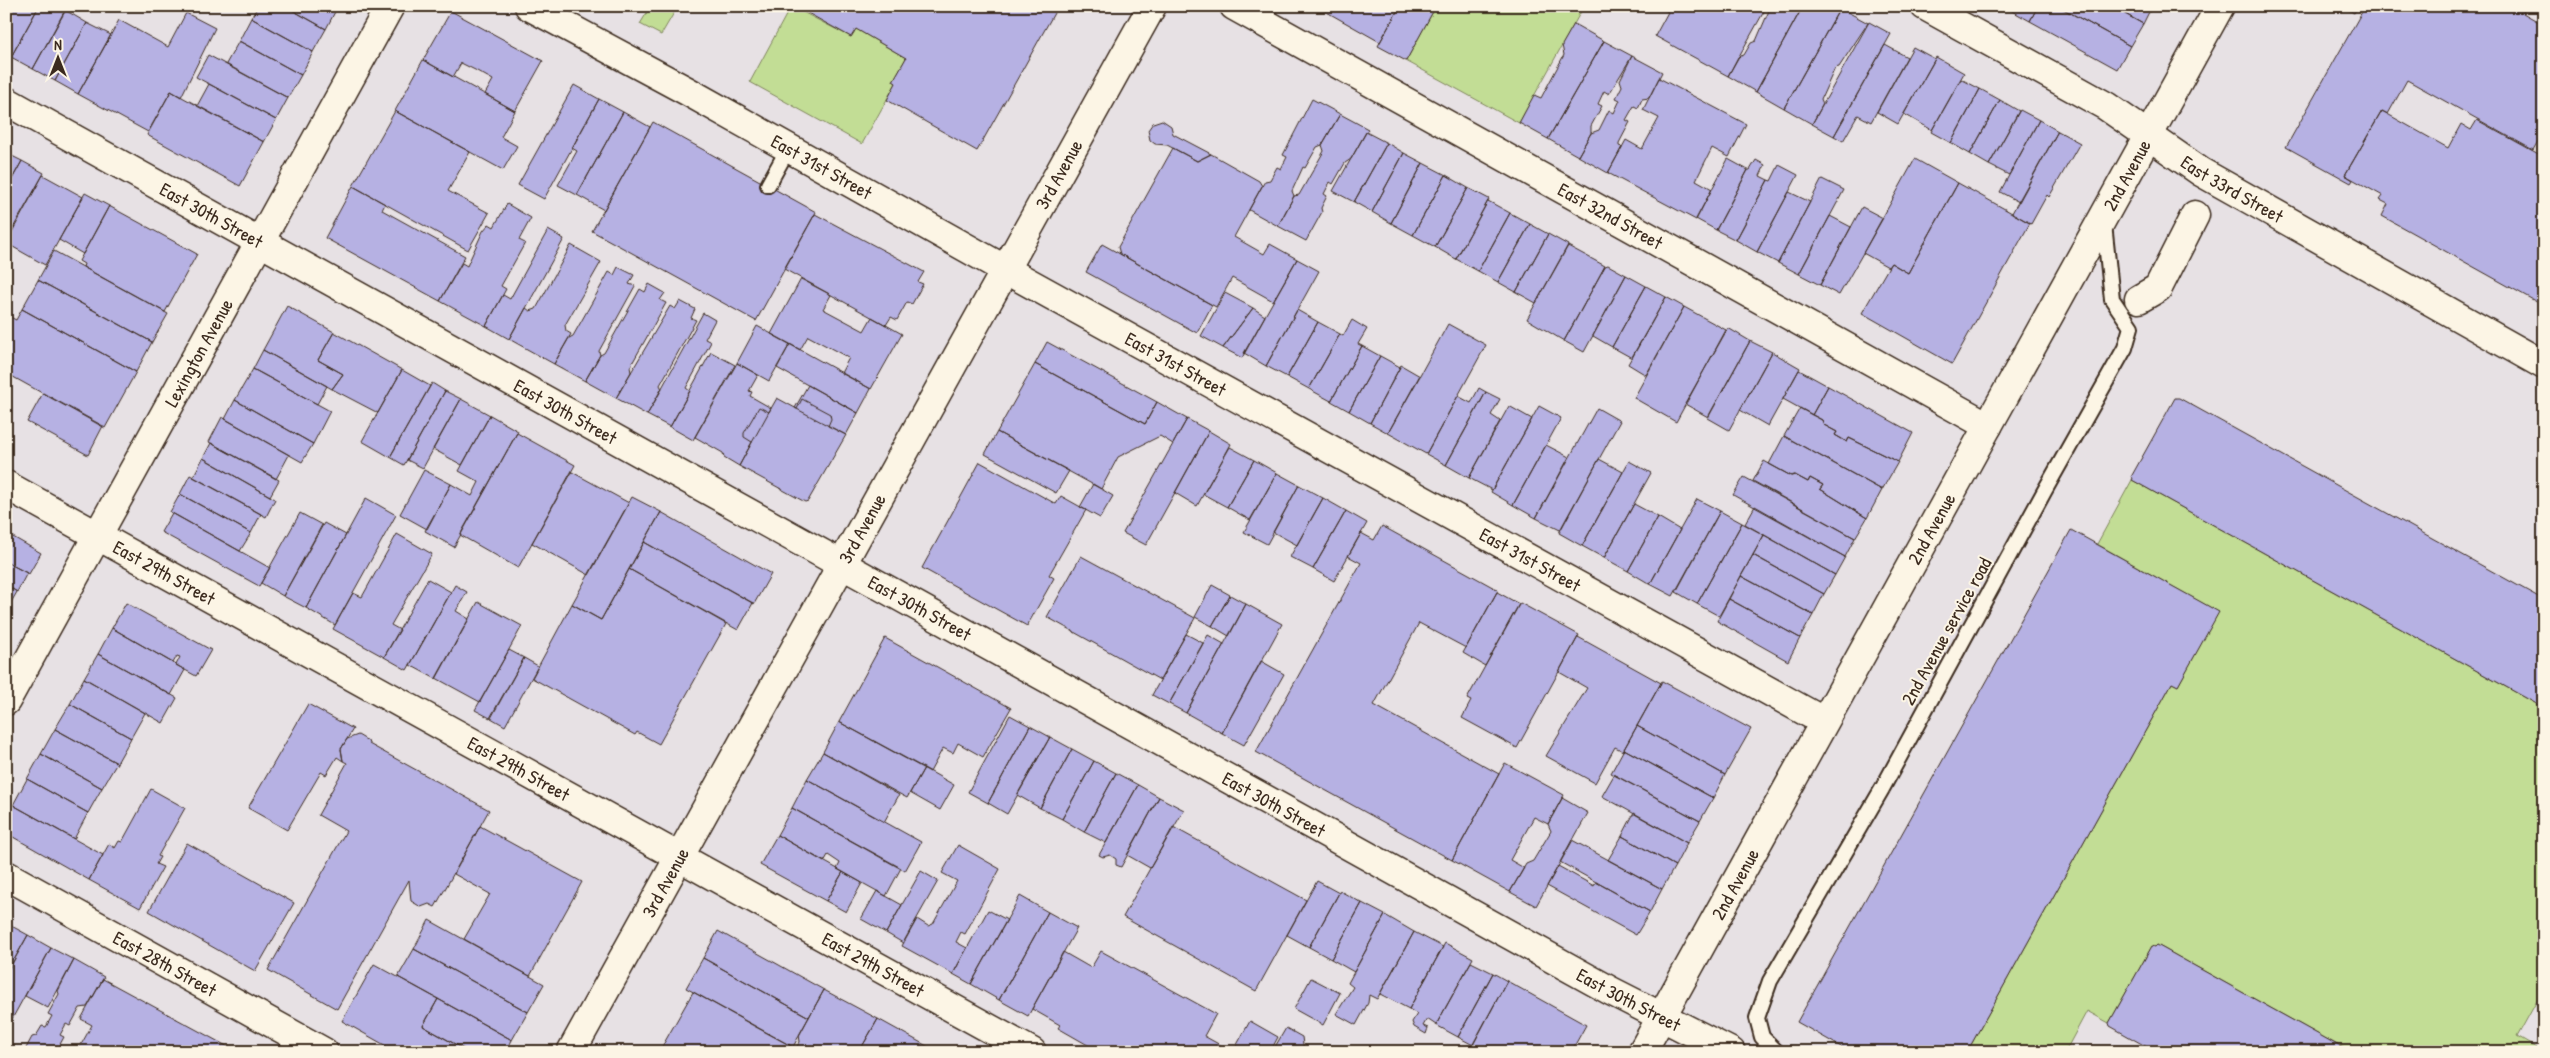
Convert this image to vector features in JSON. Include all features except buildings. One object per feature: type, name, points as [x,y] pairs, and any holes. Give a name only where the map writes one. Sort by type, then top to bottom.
[{"type":"street","name":"Lexington Avenue","points":[[6,701],[390,6]]},
{"type":"street","name":"East 31st Street","points":[[529,6],[1823,721]]},
{"type":"street","name":"3rd Avenue","points":[[571,1052],[1152,6]]},
{"type":"street","name":"East 32nd Street","points":[[1234,6],[1988,426]]},
{"type":"street","name":"East 33rd Street","points":[[1925,6],[2106,106],[2201,172],[2544,365]]},
{"type":"street","name":"2nd Avenue","points":[[1642,1052],[1823,721],[2220,6]]},
{"type":"street","name":"East 30th Street","points":[[6,101],[1611,990],[1731,1052]]},
{"type":"street","points":[[2139,299],[2158,288],[2195,215]]},
{"type":"street","name":"East 29th Street","points":[[6,485],[1032,1052]]},
{"type":"street","name":"East 28th Street","points":[[6,876],[324,1052]]},
{"type":"lane","points":[[768,185],[789,148]]},
{"type":"lane","name":"2nd Avenue service road","points":[[1777,1052],[1762,1036],[1757,1018],[1770,982],[1882,789],[2049,482],[2125,348],[2130,327],[2112,299],[2103,217]]},
{"type":"green space","points":[[651,6],[678,6],[661,35],[640,24]]},
{"type":"green space","points":[[791,6],[851,37],[856,29],[906,58],[893,81],[896,83],[862,144],[750,82]]},
{"type":"green space","points":[[1436,6],[1584,6],[1519,123],[1406,61]]},
{"type":"green space","points":[[2132,480],[2544,708],[2544,988],[2517,1037],[2543,1052],[2350,1052],[2157,945],[2155,947],[2152,946],[2109,1023],[2087,1011],[2065,1052],[1967,1052],[2172,683],[2178,686],[2218,612],[2097,544]]}]
